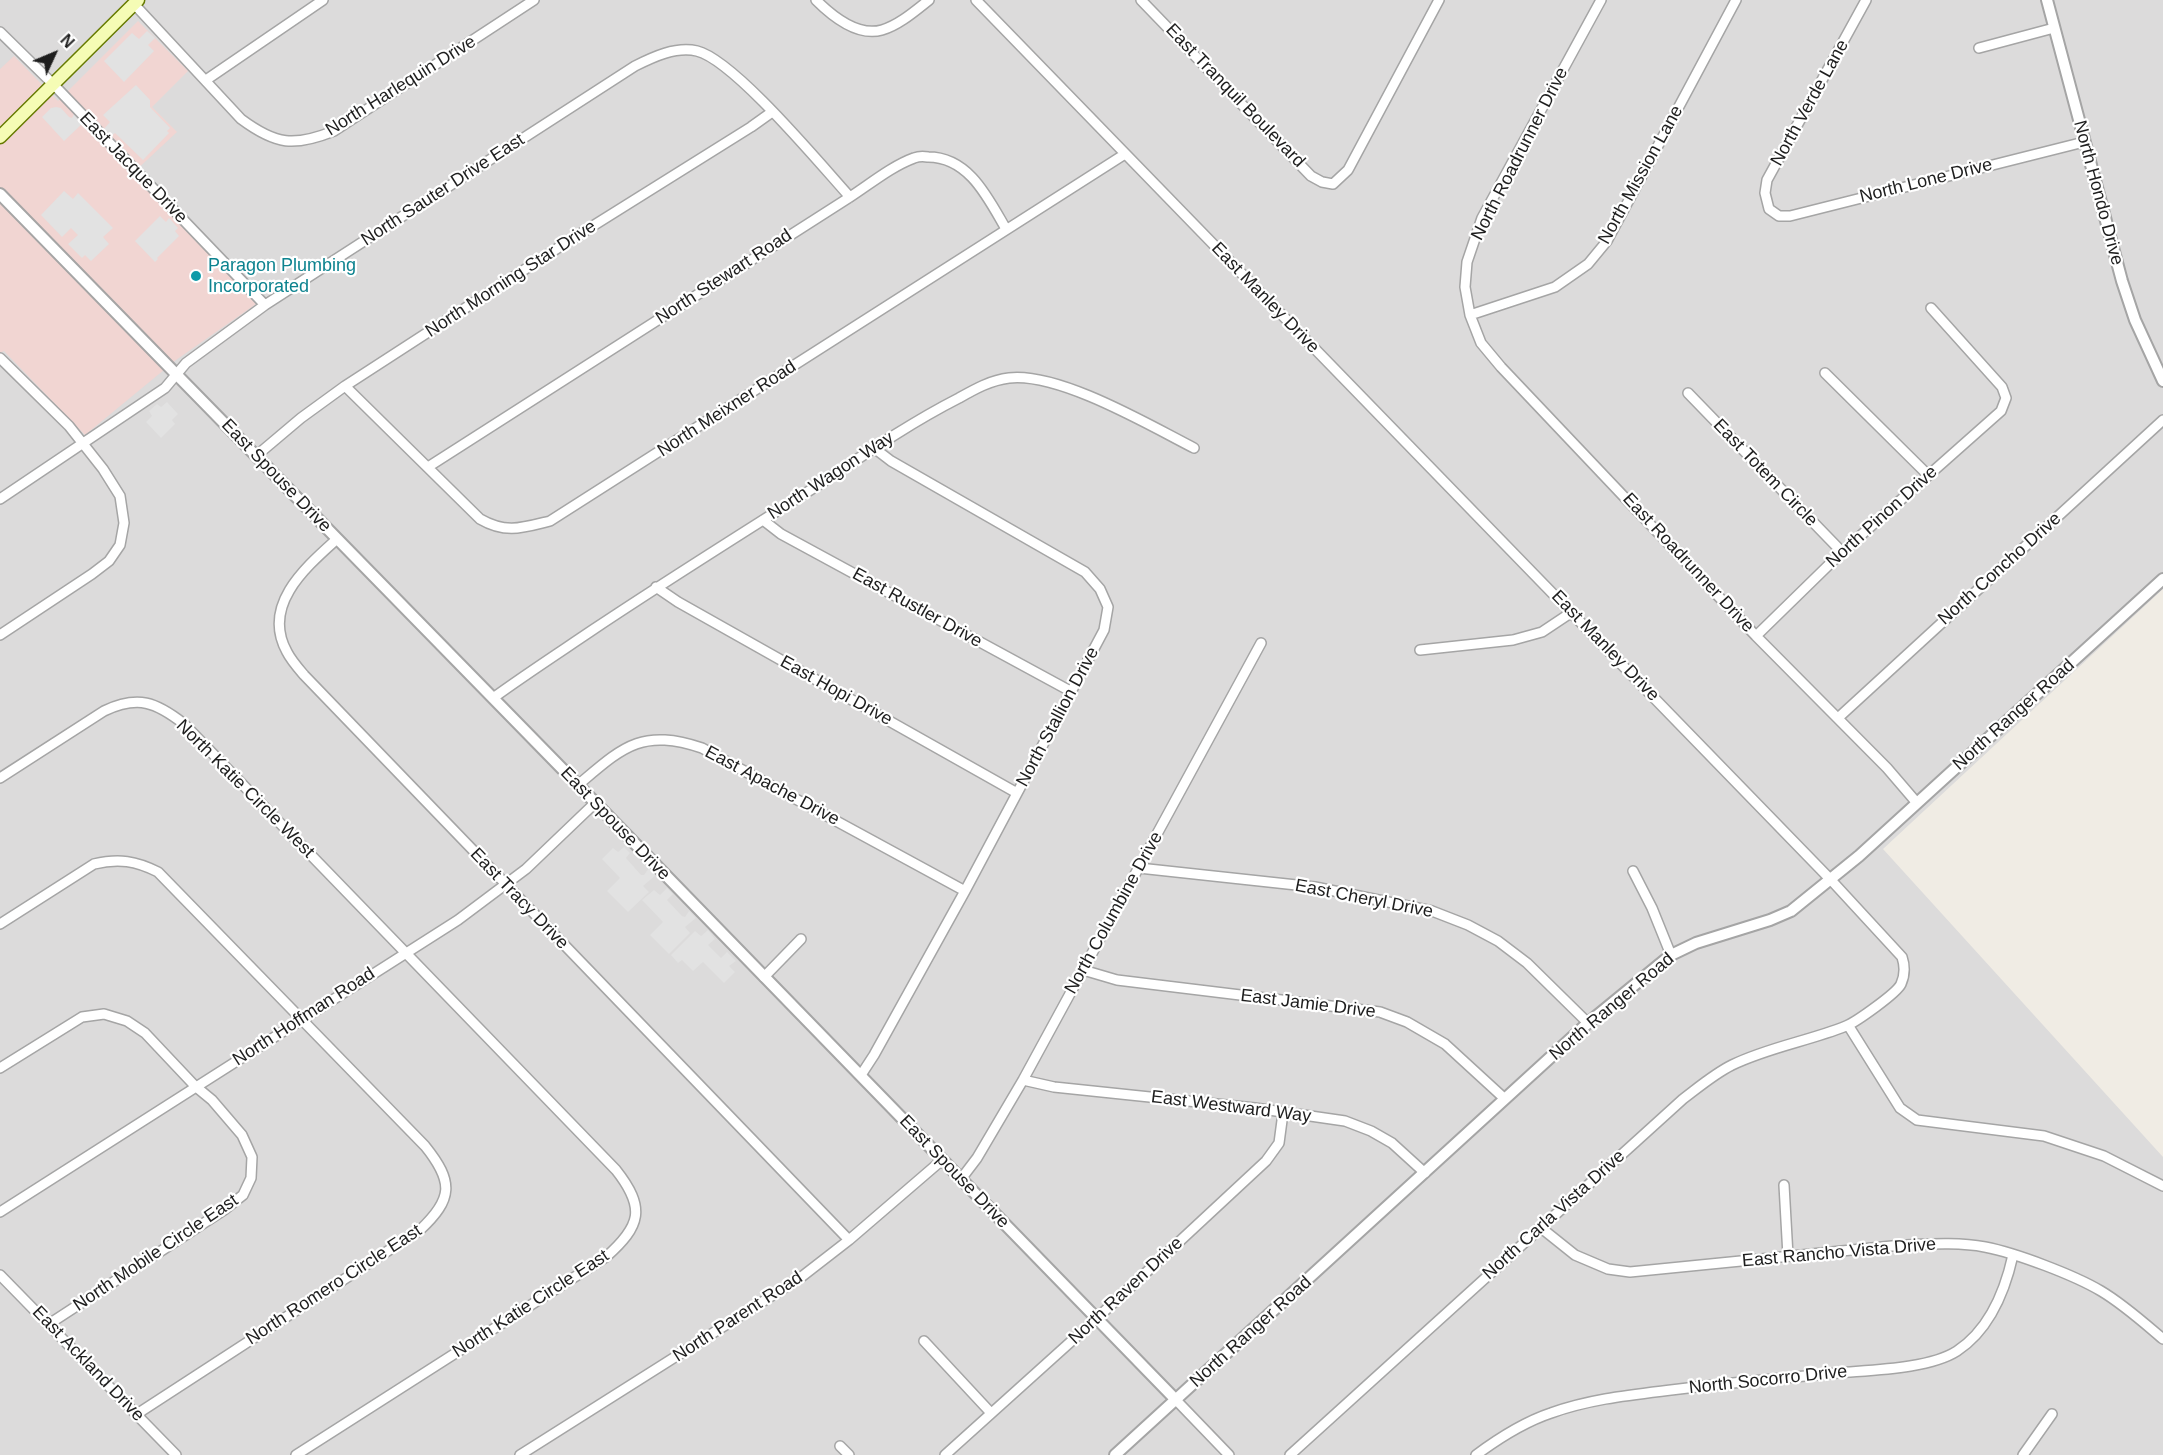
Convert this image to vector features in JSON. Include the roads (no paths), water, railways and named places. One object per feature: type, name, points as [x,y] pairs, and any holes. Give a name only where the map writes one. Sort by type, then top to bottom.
[{"type":"main road","points":[[0,136],[136,2]]},
{"type":"street","points":[[206,80],[323,0]]},
{"type":"street","name":"North Harlequin Drive","points":[[136,2],[241,119],[262,135],[284,142],[311,140],[334,131],[534,0]]},
{"type":"street","points":[[816,0],[830,14],[857,29],[880,31],[904,19],[929,0]]},
{"type":"street","name":"East Manley Drive","points":[[976,0],[1572,612],[1831,880],[1902,957],[1905,967],[1901,985],[1848,1025]]},
{"type":"street","name":"East Tranquil Boulevard","points":[[1141,0],[1311,176],[1322,182],[1333,184],[1348,170],[1439,0]]},
{"type":"street","name":"North Roadrunner Drive","points":[[1470,315],[1465,287],[1467,262],[1482,218],[1601,0]]},
{"type":"street","name":"North Mission Lane","points":[[1470,315],[1556,287],[1588,264],[1607,241],[1736,0]]},
{"type":"street","name":"North Verde Lane","points":[[1769,209],[1765,193],[1767,180],[1866,0]]},
{"type":"street","name":"North Hondo Drive","points":[[2047,0],[2131,310],[2163,381]]},
{"type":"street","points":[[1979,48],[2054,28]]},
{"type":"street","name":"East Jacque Drive","points":[[0,32],[53,84],[265,305]]},
{"type":"street","name":"North Sauter Drive East","points":[[0,499],[165,388],[186,363],[265,305],[635,66],[656,55],[676,51],[697,51],[717,61],[736,75],[850,196]]},
{"type":"street","name":"North Morning Star Drive","points":[[256,456],[301,418],[345,386],[772,112]]},
{"type":"street","name":"North Lone Drive","points":[[1769,209],[1779,216],[1790,216],[2084,142]]},
{"type":"street","name":"North Meixner Road","points":[[345,386],[480,519],[495,527],[514,529],[550,521],[1125,154]]},
{"type":"street","name":"North Stewart Road","points":[[428,467],[850,196],[917,156],[937,157],[954,163],[969,173],[982,188],[1006,229]]},
{"type":"street","name":"East Spouse Drive","points":[[0,194],[861,1075],[1228,1455]]},
{"type":"street","name":"North Pinon Drive","points":[[1756,636],[1842,552],[2001,411],[2006,398],[2002,387],[1931,308]]},
{"type":"street","name":"East Roadrunner Drive","points":[[1470,315],[1481,343],[1501,367],[1917,803]]},
{"type":"street","points":[[0,357],[4,368],[41,397],[84,444],[120,496],[124,524],[120,545],[108,561],[0,635]]},
{"type":"street","points":[[1825,373],[1928,475]]},
{"type":"street","name":"North Wagon Way","points":[[493,699],[516,681],[656,587],[932,412],[986,384],[1010,378],[1031,378],[1054,383],[1078,391],[1194,448]]},
{"type":"street","name":"East Totem Circle","points":[[1688,393],[1842,552]]},
{"type":"street","name":"North Concho Drive","points":[[1838,718],[2163,420]]},
{"type":"street","name":"North Stallion Drive","points":[[861,1075],[965,891],[1072,692],[1104,630],[1108,607],[1100,589],[1085,572],[891,461],[874,448]]},
{"type":"street","name":"East Rustler Drive","points":[[764,520],[781,534],[1072,692]]},
{"type":"street","name":"East Tracy Drive","points":[[337,539],[303,570],[289,590],[281,609],[280,632],[287,652],[304,675],[505,886],[849,1240]]},
{"type":"street","name":"North Ranger Road","points":[[1116,1455],[1588,1023],[1671,954],[1696,943],[1770,920],[1791,911],[1831,880],[2163,579]]},
{"type":"street","name":"East Hopi Drive","points":[[656,587],[688,608],[1017,794]]},
{"type":"street","points":[[1420,650],[1514,640],[1542,632],[1572,612]]},
{"type":"street","name":"North Columbine Drive","points":[[961,1179],[977,1158],[1023,1080],[1261,643]]},
{"type":"street","name":"North Katie Circle West","points":[[0,778],[104,711],[121,703],[138,702],[154,705],[169,712],[184,724],[405,952]]},
{"type":"street","name":"East Apache Drive","points":[[578,785],[633,744],[661,738],[680,740],[702,748],[965,891]]},
{"type":"street","name":"North Hoffman Road","points":[[0,1212],[458,920],[505,886],[595,803]]},
{"type":"street","points":[[0,924],[94,864],[111,860],[143,864],[158,872],[301,1020]]},
{"type":"street","name":"East Cheryl Drive","points":[[1139,868],[1315,887],[1432,911],[1468,925],[1498,941],[1527,963],[1588,1023]]},
{"type":"street","points":[[1633,871],[1652,908],[1671,954]]},
{"type":"street","points":[[764,977],[801,939]]},
{"type":"street","name":"North Katie Circle East","points":[[296,1455],[606,1257],[624,1241],[633,1226],[636,1211],[634,1197],[616,1170],[405,952]]},
{"type":"street","name":"East Jamie Drive","points":[[1083,970],[1117,980],[1380,1012],[1407,1022],[1445,1044],[1505,1099]]},
{"type":"street","name":"North Mobile Circle East","points":[[0,1068],[82,1017],[104,1014],[127,1021],[146,1033],[195,1086],[212,1100],[242,1135],[252,1157],[250,1178],[243,1195],[224,1210],[50,1324]]},
{"type":"street","name":"North Romero Circle East","points":[[137,1414],[420,1230],[438,1214],[446,1197],[445,1180],[438,1161],[301,1020]]},
{"type":"street","points":[[1848,1025],[1900,1108],[1917,1120],[2044,1136],[2104,1156],[2163,1186]]},
{"type":"street","name":"North Carla Vista Drive","points":[[1290,1455],[1683,1099],[1731,1065],[1848,1025]]},
{"type":"street","name":"East Westward Way","points":[[1023,1080],[1054,1087],[1345,1121],[1371,1131],[1392,1143],[1425,1173]]},
{"type":"street","name":"North Raven Drive","points":[[945,1455],[1266,1161],[1278,1143],[1283,1113]]},
{"type":"street","name":"North Parent Road","points":[[520,1455],[800,1278],[849,1240],[942,1160]]},
{"type":"street","points":[[1784,1185],[1788,1256]]},
{"type":"street","name":"East Rancho Vista Drive","points":[[1540,1227],[1575,1255],[1608,1269],[1630,1272],[1902,1245],[1938,1244],[1985,1247],[2051,1268],[2100,1290],[2133,1313],[2163,1339]]},
{"type":"street","name":"North Socorro Drive","points":[[1476,1455],[1502,1436],[1549,1413],[1595,1400],[1744,1381],[1892,1368],[1930,1362],[1957,1351],[1979,1331],[2003,1289],[2013,1255]]},
{"type":"street","name":"East Ackland Drive","points":[[0,1275],[176,1455]]},
{"type":"street","points":[[924,1341],[991,1413]]},
{"type":"street","points":[[2024,1455],[2052,1414]]},
{"type":"street","points":[[840,1446],[849,1455]]},
{"type":"place","name":"Paragon Plumbing Incorporated","points":[[196,276]]}]
